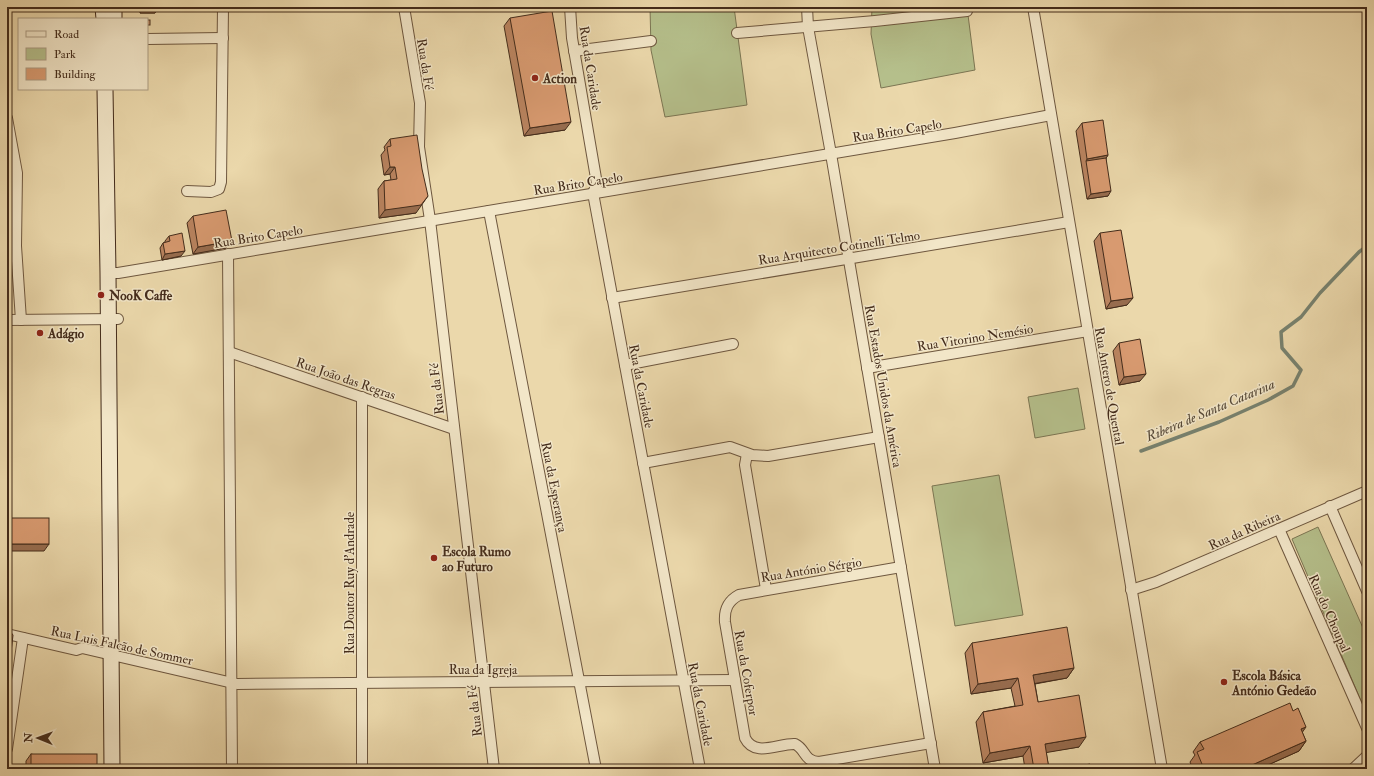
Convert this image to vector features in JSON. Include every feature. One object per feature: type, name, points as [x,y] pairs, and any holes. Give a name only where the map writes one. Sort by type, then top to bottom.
[{"type":"street","points":[[103,7],[104,18]]},
{"type":"street","points":[[114,7],[114,18]]},
{"type":"street","points":[[187,191],[211,192],[219,189],[222,182],[223,7]]},
{"type":"street","name":"Rua da Fé","points":[[404,7],[420,103],[419,147],[430,220],[494,769]]},
{"type":"street","name":"Rua da Caridade","points":[[570,7],[572,38],[597,184],[593,193],[700,769]]},
{"type":"street","name":"Rua Estados Unidos da América","points":[[807,7],[808,27],[849,259],[935,769]]},
{"type":"street","name":"Rua Antero de Quental","points":[[1034,7],[1162,769]]},
{"type":"street","points":[[737,33],[967,11]]},
{"type":"street","points":[[148,40],[223,38]]},
{"type":"street","points":[[574,51],[651,41]]},
{"type":"street","points":[[105,90],[113,273]]},
{"type":"street","points":[[115,90],[113,319],[116,656],[122,769]]},
{"type":"street","name":"Rua Brito Capelo","points":[[113,273],[831,154],[1051,115]]},
{"type":"street","points":[[7,118],[17,173],[11,246],[21,320]]},
{"type":"street","name":"Rua da Esperança","points":[[488,211],[596,769]]},
{"type":"street","name":"Rua Arquitecto Cotinelli Telmo","points":[[612,298],[1069,222]]},
{"type":"street","points":[[228,254],[232,769]]},
{"type":"street","points":[[7,320],[113,319]]},
{"type":"street","name":"Rua Vitorino Nemésio","points":[[867,368],[1088,331]]},
{"type":"street","points":[[625,365],[733,344]]},
{"type":"street","name":"Rua João das Regras","points":[[229,352],[454,429]]},
{"type":"street","name":"Rua Doutor Ruy d'Andrade","points":[[362,397],[362,769]]},
{"type":"street","points":[[643,463],[727,447],[736,448],[747,454],[768,456],[879,437]]},
{"type":"street","points":[[747,454],[745,465],[766,590]]},
{"type":"street","name":"Rua da Ribeira","points":[[1131,590],[1156,582],[1367,491]]},
{"type":"street","points":[[1330,506],[1367,591]]},
{"type":"street","name":"Rua do Choupal","points":[[1279,529],[1367,728]]},
{"type":"street","name":"Rua António Sérgio","points":[[729,603],[739,595],[901,567]]},
{"type":"street","name":"Rua da Coferpor","points":[[729,603],[724,616],[745,738],[750,746],[760,749],[795,744],[801,748],[808,758]]},
{"type":"street","name":"Rua Luis Falcão de Sommer","points":[[7,634],[76,650],[82,648],[232,682]]},
{"type":"street","points":[[7,749],[9,721],[23,638]]},
{"type":"street","points":[[112,769],[116,656]]},
{"type":"street","name":"Rua da Igreja","points":[[232,682],[237,684],[735,680]]},
{"type":"street","points":[[806,769],[808,758],[815,762],[819,762],[931,743]]},
{"type":"street","points":[[1353,769],[1367,756]]},
{"type":"green space","points":[[650,7],[734,7],[747,105],[665,117],[651,50]]},
{"type":"green space","points":[[872,7],[967,7],[975,70],[881,88],[871,34]]},
{"type":"green space","points":[[1078,388],[1085,429],[1035,438],[1028,397]]},
{"type":"green space","points":[[999,475],[1023,615],[955,626],[932,486]]},
{"type":"green space","points":[[1318,527],[1367,637],[1367,706],[1364,708],[1292,539]]},
{"type":"building","name":"Action","points":[[552,11],[571,122],[530,128],[510,18]]},
{"type":"building","points":[[1103,120],[1108,155],[1087,159],[1082,123]]},
{"type":"building","points":[[417,135],[428,196],[421,205],[385,210],[384,181],[397,179],[395,167],[390,167],[387,147],[391,146],[390,139]]},
{"type":"building","points":[[1106,158],[1111,191],[1091,194],[1086,161]]},
{"type":"building","points":[[226,210],[232,241],[198,247],[193,216]]},
{"type":"building","points":[[1121,230],[1133,298],[1111,301],[1100,233]]},
{"type":"building","points":[[182,233],[185,251],[165,254],[163,243],[170,241],[169,236]]},
{"type":"building","points":[[1140,339],[1146,374],[1124,377],[1119,343]]},
{"type":"building","points":[[7,518],[49,518],[49,544],[7,544]]},
{"type":"building","points":[[7,564],[10,564],[10,587],[7,587]]},
{"type":"building","points":[[1067,627],[1074,668],[1033,675],[1038,702],[1079,695],[1086,737],[1045,744],[1049,769],[1034,769],[1030,746],[990,753],[983,712],[1023,705],[1018,678],[978,684],[972,643]]},
{"type":"building","points":[[7,630],[9,630],[13,635],[7,687]]},
{"type":"building","points":[[1290,703],[1293,711],[1298,708],[1306,727],[1301,729],[1306,741],[1243,769],[1204,769],[1197,752],[1204,749],[1200,742]]},
{"type":"building","points":[[31,754],[97,754],[97,769],[31,769]]},
{"type":"building","points":[[1090,764],[1091,769],[1062,769]]},
{"type":"waterway","name":"Ribeira de Santa Catarina","points":[[1141,451],[1219,422],[1268,400],[1293,386],[1301,370],[1282,348],[1281,332],[1301,317],[1320,293],[1359,252],[1367,246]]},
{"type":"place","name":"Action","points":[[535,78]]},
{"type":"place","name":"NooK Caffe","points":[[101,295]]},
{"type":"place","name":"Adágio","points":[[40,333]]},
{"type":"place","name":"Escola Rumo ao Futuro","points":[[434,558]]},
{"type":"place","name":"Escola Básica António Gedeão","points":[[1224,682]]}]
